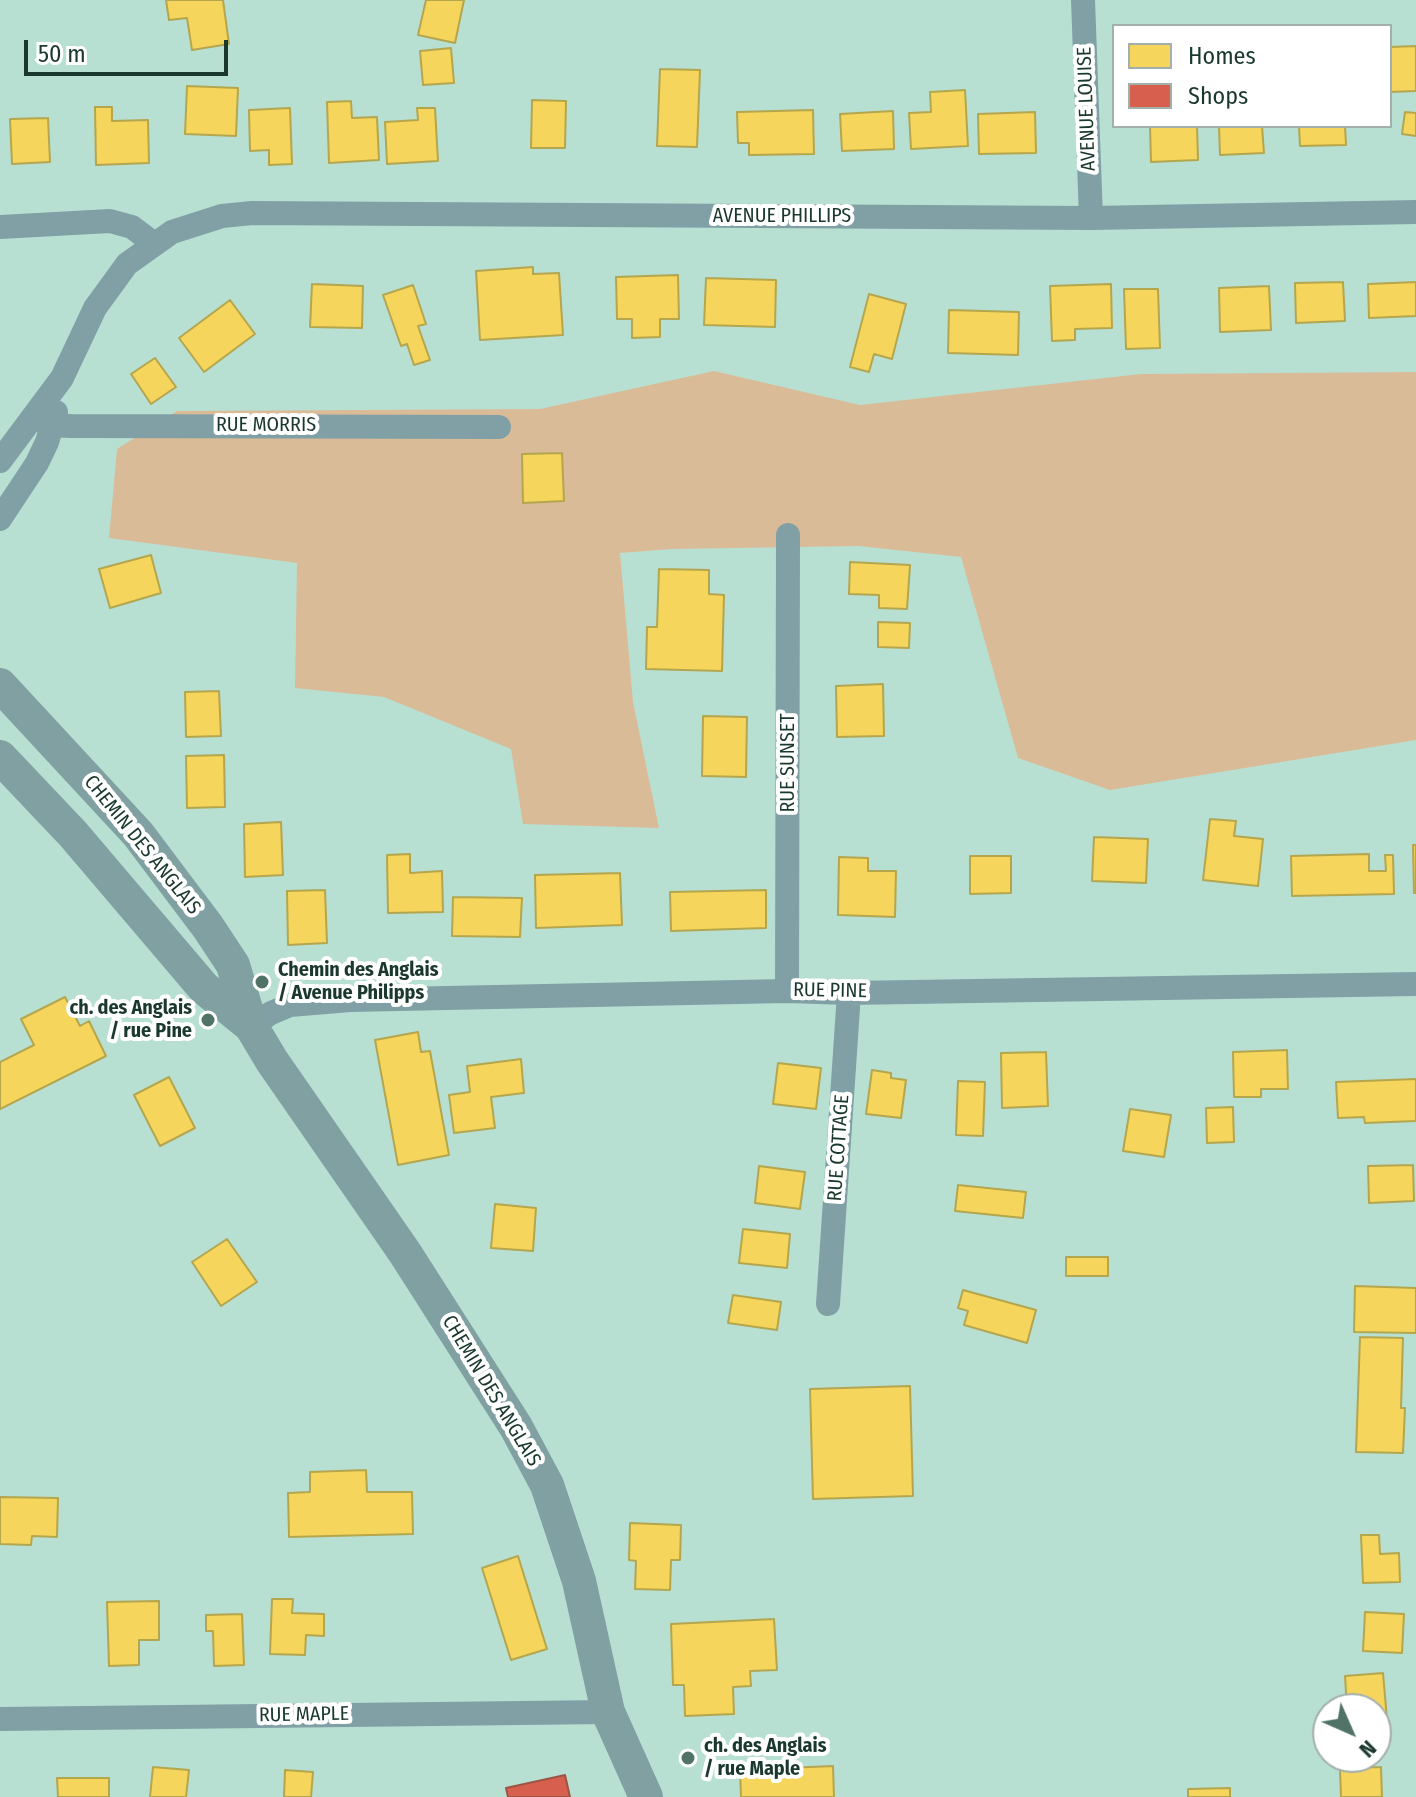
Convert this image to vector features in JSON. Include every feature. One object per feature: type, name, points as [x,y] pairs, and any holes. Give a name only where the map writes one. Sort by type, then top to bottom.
[{"type":"street","name":"AVENUE LOUISE","points":[[1083,0],[1091,218]]},
{"type":"street","name":"AVENUE PHILLIPS","points":[[0,519],[37,463],[43,421],[103,295],[127,264],[153,243],[202,221],[252,213],[1091,218],[1416,212]]},
{"type":"street","points":[[0,227],[110,221],[132,227],[153,243]]},
{"type":"street","name":"AVENUE PHILLIPS","points":[[0,461],[43,421]]},
{"type":"street","name":"RUE MORRIS","points":[[43,421],[499,427]]},
{"type":"street","name":"RUE SUNSET","points":[[787,991],[788,535]]},
{"type":"street","name":"CHEMIN DES ANGLAIS","points":[[0,685],[71,759],[167,871],[233,965],[251,1026],[272,1061],[405,1253],[516,1427],[547,1485],[579,1581],[608,1712],[646,1797]]},
{"type":"street","name":"CHEMIN DES ANGLAIS","points":[[0,757],[73,834],[204,988],[251,1026]]},
{"type":"street","name":"RUE PINE","points":[[251,1026],[290,1005],[334,1001],[787,991],[849,993],[1416,984]]},
{"type":"street","name":"RUE COTTAGE","points":[[828,1304],[849,993]]},
{"type":"street","name":"RUE MAPLE","points":[[0,1719],[608,1712]]},
{"type":"shaded area","points":[[714,371],[860,405],[1141,374],[1416,372],[1416,740],[1110,790],[1018,758],[961,557],[859,546],[672,549],[620,553],[633,702],[659,828],[523,824],[511,749],[384,697],[295,688],[297,563],[109,538],[117,449],[177,411],[540,409]]},
{"type":"building: Homes","points":[[166,0],[223,0],[229,44],[192,50],[187,18],[169,20]]},
{"type":"building: Homes","points":[[426,0],[464,0],[455,43],[418,35]]},
{"type":"building: Homes","points":[[1416,46],[1416,91],[1392,92],[1392,47]]},
{"type":"building: Homes","points":[[451,48],[454,83],[423,85],[420,51]]},
{"type":"building: Homes","points":[[660,69],[700,70],[697,147],[657,146]]},
{"type":"building: Homes","points":[[187,86],[238,88],[236,136],[185,134]]},
{"type":"building: Homes","points":[[965,90],[968,146],[911,149],[909,113],[931,112],[930,92]]},
{"type":"building: Homes","points":[[532,100],[566,101],[565,148],[531,148]]},
{"type":"building: Homes","points":[[351,101],[352,118],[377,117],[379,160],[329,163],[327,102]]},
{"type":"building: Homes","points":[[95,107],[112,107],[112,121],[148,120],[149,163],[96,165]]},
{"type":"building: Homes","points":[[290,108],[292,164],[269,165],[269,150],[250,151],[249,110]]},
{"type":"building: Homes","points":[[417,108],[435,108],[438,161],[387,164],[385,122],[418,120]]},
{"type":"building: Homes","points":[[813,110],[814,154],[749,155],[749,143],[738,143],[737,112]]},
{"type":"building: Homes","points":[[893,111],[894,149],[842,151],[840,114]]},
{"type":"building: Homes","points":[[1035,112],[1036,153],[979,154],[978,114]]},
{"type":"building: Homes","points":[[1405,112],[1416,113],[1416,136],[1402,134]]},
{"type":"building: Homes","points":[[48,118],[50,162],[12,164],[10,119]]},
{"type":"building: Homes","points":[[1150,128],[1197,128],[1198,160],[1151,162]]},
{"type":"building: Homes","points":[[1219,128],[1262,128],[1264,153],[1220,155]]},
{"type":"building: Homes","points":[[1299,128],[1345,128],[1346,145],[1300,146]]},
{"type":"building: Homes","points":[[533,267],[533,274],[559,273],[563,335],[480,340],[476,271]]},
{"type":"building: Homes","points":[[678,275],[679,319],[660,319],[660,337],[632,338],[632,319],[617,319],[616,277]]},
{"type":"building: Homes","points":[[706,278],[776,280],[775,327],[704,325]]},
{"type":"building: Homes","points":[[1343,282],[1345,321],[1296,323],[1295,283]]},
{"type":"building: Homes","points":[[1416,282],[1416,316],[1369,318],[1368,284]]},
{"type":"building: Homes","points":[[312,284],[363,286],[362,328],[310,327]]},
{"type":"building: Homes","points":[[1111,284],[1112,328],[1075,329],[1075,340],[1052,341],[1050,286]]},
{"type":"building: Homes","points":[[413,285],[426,324],[418,326],[430,360],[414,365],[407,344],[401,346],[383,295]]},
{"type":"building: Homes","points":[[1269,286],[1271,330],[1220,332],[1219,288]]},
{"type":"building: Homes","points":[[1124,289],[1158,289],[1160,348],[1126,349]]},
{"type":"building: Homes","points":[[869,294],[906,304],[892,359],[874,354],[869,372],[850,367]]},
{"type":"building: Homes","points":[[230,300],[255,334],[204,372],[179,338]]},
{"type":"building: Homes","points":[[949,310],[1019,312],[1018,355],[948,353]]},
{"type":"building: Homes","points":[[155,358],[176,387],[151,404],[131,374]]},
{"type":"building: Homes","points":[[562,453],[564,501],[523,503],[522,454]]},
{"type":"building: Homes","points":[[151,555],[161,593],[110,608],[99,569]]},
{"type":"building: Homes","points":[[850,562],[910,565],[907,609],[879,608],[879,595],[849,594]]},
{"type":"building: Homes","points":[[659,569],[709,570],[709,594],[724,595],[722,671],[646,669],[647,627],[657,627]]},
{"type":"building: Homes","points":[[878,622],[910,623],[909,648],[878,647]]},
{"type":"building: Homes","points":[[883,684],[884,736],[837,737],[836,686]]},
{"type":"building: Homes","points":[[219,691],[221,736],[186,737],[185,692]]},
{"type":"building: Homes","points":[[703,716],[747,717],[746,777],[702,776]]},
{"type":"building: Homes","points":[[224,755],[225,807],[187,808],[186,756]]},
{"type":"building: Homes","points":[[1210,819],[1236,821],[1234,836],[1263,839],[1258,886],[1203,880]]},
{"type":"building: Homes","points":[[281,822],[283,875],[245,877],[244,824]]},
{"type":"building: Homes","points":[[1094,837],[1148,839],[1146,883],[1092,881]]},
{"type":"building: Homes","points":[[1413,845],[1416,845],[1416,893],[1414,893]]},
{"type":"building: Homes","points":[[410,854],[410,873],[442,871],[443,912],[388,913],[387,855]]},
{"type":"building: Homes","points":[[1369,854],[1369,871],[1386,871],[1385,855],[1393,855],[1394,894],[1292,896],[1291,856]]},
{"type":"building: Homes","points":[[970,856],[1011,856],[1011,893],[970,894]]},
{"type":"building: Homes","points":[[839,857],[868,858],[868,871],[896,871],[895,917],[838,915]]},
{"type":"building: Homes","points":[[620,873],[622,925],[536,928],[535,875]]},
{"type":"building: Homes","points":[[325,890],[327,943],[288,945],[287,891]]},
{"type":"building: Homes","points":[[766,890],[766,928],[671,931],[670,892]]},
{"type":"building: Homes","points":[[453,897],[522,898],[520,937],[452,936]]},
{"type":"building: Homes","points":[[65,997],[80,1026],[89,1021],[106,1056],[0,1109],[0,1062],[34,1045],[21,1019]]},
{"type":"building: Homes","points":[[418,1032],[421,1052],[430,1051],[449,1155],[398,1165],[375,1040]]},
{"type":"building: Homes","points":[[1287,1050],[1288,1089],[1261,1089],[1261,1097],[1234,1097],[1233,1052]]},
{"type":"building: Homes","points":[[1046,1052],[1048,1106],[1002,1108],[1001,1053]]},
{"type":"building: Homes","points":[[521,1059],[524,1093],[491,1097],[495,1128],[454,1133],[449,1095],[470,1092],[467,1066]]},
{"type":"building: Homes","points":[[778,1063],[821,1068],[816,1109],[773,1104]]},
{"type":"building: Homes","points":[[872,1070],[891,1073],[891,1078],[906,1080],[901,1118],[866,1114]]},
{"type":"building: Homes","points":[[169,1077],[195,1128],[160,1146],[134,1095]]},
{"type":"building: Homes","points":[[1416,1079],[1416,1121],[1365,1123],[1364,1117],[1338,1118],[1336,1082]]},
{"type":"building: Homes","points":[[958,1081],[985,1082],[983,1136],[956,1135]]},
{"type":"building: Homes","points":[[1233,1107],[1234,1142],[1207,1143],[1206,1108]]},
{"type":"building: Homes","points":[[1130,1109],[1171,1115],[1164,1157],[1123,1151]]},
{"type":"building: Homes","points":[[1413,1165],[1414,1201],[1369,1203],[1368,1166]]},
{"type":"building: Homes","points":[[759,1166],[805,1172],[800,1209],[755,1203]]},
{"type":"building: Homes","points":[[958,1185],[1026,1192],[1023,1218],[955,1211]]},
{"type":"building: Homes","points":[[495,1204],[536,1208],[533,1251],[491,1248]]},
{"type":"building: Homes","points":[[743,1229],[790,1234],[787,1268],[739,1263]]},
{"type":"building: Homes","points":[[227,1239],[257,1282],[221,1306],[192,1262]]},
{"type":"building: Homes","points":[[1066,1257],[1108,1257],[1108,1276],[1066,1276]]},
{"type":"building: Homes","points":[[1355,1286],[1416,1288],[1416,1333],[1354,1332]]},
{"type":"building: Homes","points":[[963,1290],[1036,1310],[1027,1343],[964,1325],[968,1311],[958,1308]]},
{"type":"building: Homes","points":[[733,1295],[781,1302],[777,1330],[728,1323]]},
{"type":"building: Homes","points":[[1360,1337],[1403,1338],[1403,1453],[1356,1452]]},
{"type":"building: Homes","points":[[910,1386],[913,1496],[813,1499],[810,1389]]},
{"type":"building: Homes","points":[[366,1470],[367,1492],[412,1492],[413,1534],[289,1537],[288,1493],[310,1492],[310,1472]]},
{"type":"building: Homes","points":[[0,1497],[58,1498],[57,1537],[32,1536],[31,1545],[0,1544]]},
{"type":"building: Homes","points":[[630,1523],[681,1525],[680,1560],[671,1560],[670,1590],[635,1589],[636,1561],[629,1560]]},
{"type":"building: Homes","points":[[1361,1535],[1379,1535],[1380,1554],[1399,1553],[1400,1582],[1363,1583]]},
{"type":"building: Homes","points":[[518,1556],[547,1649],[511,1660],[482,1568]]},
{"type":"building: Homes","points":[[272,1599],[293,1599],[292,1613],[324,1614],[324,1636],[306,1635],[305,1655],[270,1654]]},
{"type":"building: Homes","points":[[159,1601],[159,1640],[139,1640],[139,1665],[109,1666],[107,1602]]},
{"type":"building: Homes","points":[[1365,1612],[1404,1614],[1402,1653],[1363,1651]]},
{"type":"building: Homes","points":[[242,1614],[244,1665],[214,1666],[213,1631],[206,1631],[206,1615]]},
{"type":"building: Homes","points":[[774,1619],[777,1670],[750,1671],[751,1686],[733,1687],[734,1714],[685,1716],[684,1685],[673,1685],[671,1624]]},
{"type":"building: Homes","points":[[1383,1673],[1385,1693],[1346,1693],[1345,1676]]},
{"type":"building: Homes","points":[[833,1766],[834,1797],[741,1797],[740,1770]]},
{"type":"building: Homes","points":[[153,1767],[189,1770],[186,1797],[150,1797]]},
{"type":"building: Homes","points":[[285,1770],[313,1772],[311,1797],[284,1797]]},
{"type":"building: Homes","points":[[1340,1773],[1381,1773],[1382,1797],[1341,1797]]},
{"type":"building: Homes","points":[[57,1778],[109,1778],[109,1797],[58,1797]]},
{"type":"building: Homes","points":[[1230,1788],[1230,1797],[1188,1797],[1188,1789]]},
{"type":"building: Shops","points":[[565,1775],[570,1797],[508,1797],[506,1788]]},
{"type":"place","name":"Chemin des Anglais / Avenue Philipps","points":[[262,982]]},
{"type":"place","name":"ch. des Anglais / rue Pine","points":[[208,1020]]},
{"type":"place","name":"ch. des Anglais / rue Maple","points":[[688,1758]]}]
